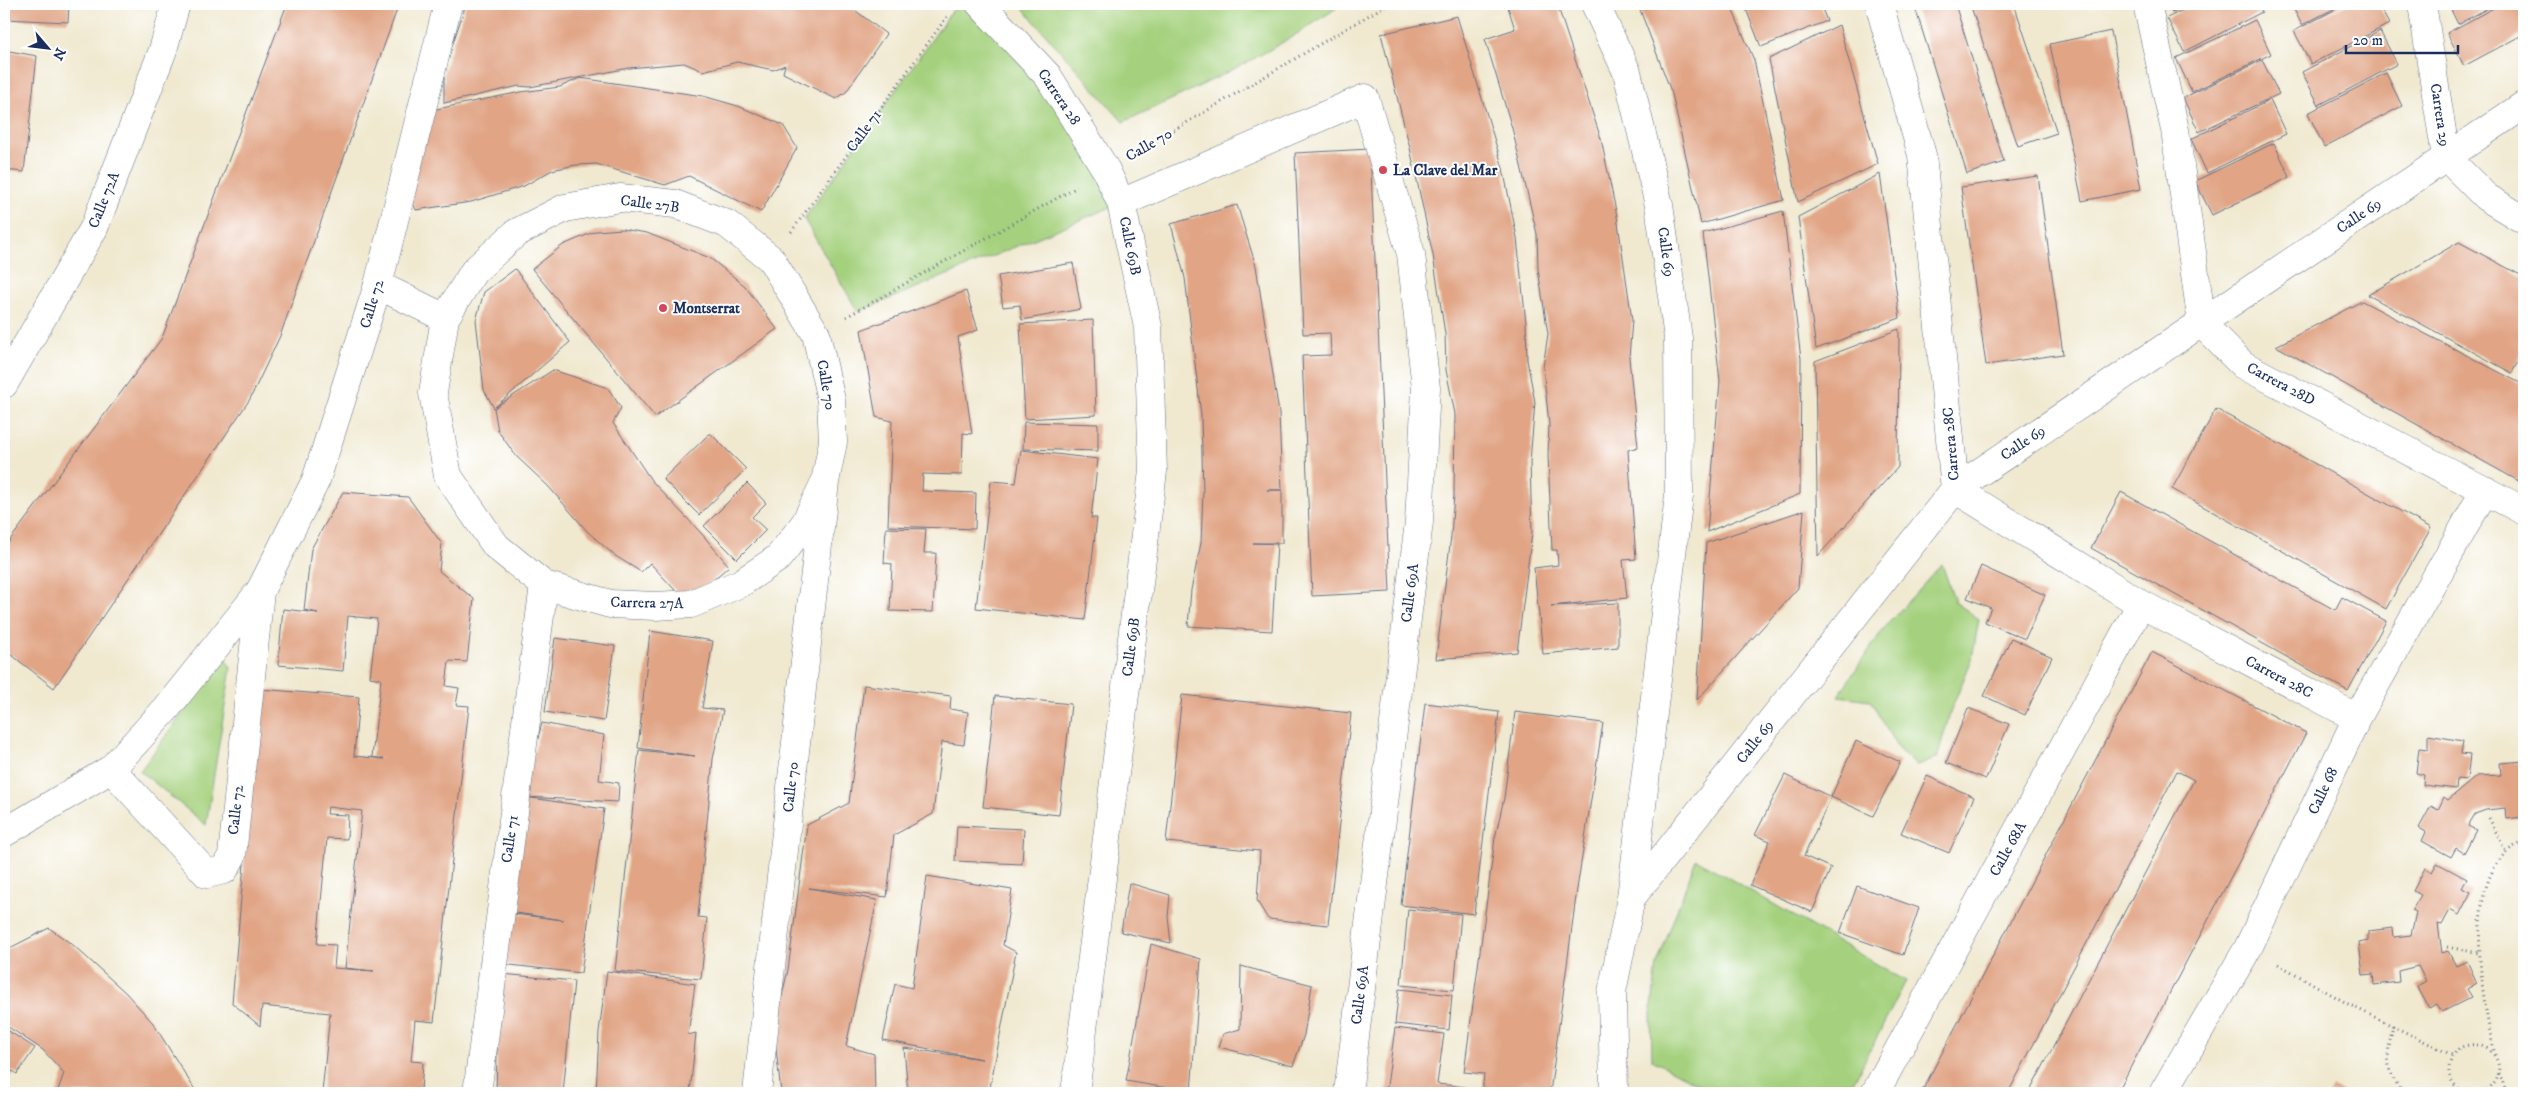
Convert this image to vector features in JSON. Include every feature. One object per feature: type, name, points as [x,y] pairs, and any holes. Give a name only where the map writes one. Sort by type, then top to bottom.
[{"type":"street","name":"Calle 72A","points":[[4,384],[94,228],[163,50],[176,4]]},
{"type":"street","name":"Calle 72","points":[[4,833],[112,769],[166,709],[260,591],[316,480],[378,285],[448,4]]},
{"type":"street","name":"Carrera 28","points":[[980,4],[1048,76],[1106,170],[1121,203]]},
{"type":"street","name":"Calle 69","points":[[1595,4],[1627,72],[1659,205],[1678,338],[1679,495],[1631,898],[1612,992],[1615,1093]]},
{"type":"street","name":"Carrera 28C","points":[[1879,4],[1922,155],[1955,489],[2141,604],[2357,718]]},
{"type":"street","points":[[2147,4],[2175,130],[2202,324]]},
{"type":"street","name":"Carrera 29","points":[[2422,4],[2446,157],[2486,197],[2524,220]]},
{"type":"street","name":"Calle 69A","points":[[1121,203],[1365,98],[1411,254],[1426,388],[1419,522],[1348,1093]]},
{"type":"street","name":"Calle 69","points":[[1631,898],[1955,489],[2524,105]]},
{"type":"street","name":"Calle 27B","points":[[444,318],[474,270],[516,233],[565,208],[620,198],[676,204],[727,224],[771,259],[816,334]]},
{"type":"street","name":"Calle 69B","points":[[1075,1093],[1153,471],[1148,327],[1121,203]]},
{"type":"street","points":[[378,285],[444,318]]},
{"type":"street","name":"Carrera 27A","points":[[444,318],[433,393],[448,476],[496,546],[544,585],[610,604],[655,606],[691,604],[741,583],[778,558],[805,523],[826,482]]},
{"type":"street","name":"Carrera 28D","points":[[2202,324],[2243,365],[2524,511]]},
{"type":"street","name":"Calle 70","points":[[757,1093],[826,482],[833,442],[831,400],[816,334]]},
{"type":"street","name":"Calle 68","points":[[2163,1093],[2248,948],[2357,718],[2485,490]]},
{"type":"street","name":"Calle 71","points":[[477,1093],[544,585]]},
{"type":"street","name":"Calle 72","points":[[112,769],[207,874],[224,870],[232,856],[260,591]]},
{"type":"street","name":"Calle 68A","points":[[1875,1093],[2141,604]]},
{"type":"path","name":"Calle 70","points":[[816,334],[1106,170],[1388,4]]},
{"type":"path","name":"Calle 71","points":[[771,259],[951,12]]},
{"type":"path","points":[[2489,818],[2506,852]]},
{"type":"path","points":[[2507,1093],[2499,1073],[2485,1011],[2479,953],[2483,902],[2496,864],[2506,852],[2524,843]]},
{"type":"path","points":[[2447,947],[2479,953]]},
{"type":"path","points":[[2248,948],[2350,1005],[2452,1055]]},
{"type":"path","points":[[2393,1025],[2386,1060],[2397,1085],[2404,1093]]},
{"type":"path","points":[[2468,1093],[2453,1085],[2448,1074],[2448,1064],[2452,1055],[2459,1048],[2478,1044],[2487,1047],[2495,1055]]},
{"type":"path","points":[[2481,1093],[2488,1090],[2495,1083],[2499,1073]]},
{"type":"green space","points":[[957,4],[978,4],[1048,89],[1121,203],[858,312],[804,219]]},
{"type":"green space","points":[[1019,4],[1342,4],[1263,54],[1123,122]]},
{"type":"green space","points":[[1942,564],[1955,602],[1979,619],[1972,659],[1950,713],[1937,759],[1916,765],[1898,749],[1870,700],[1838,696],[1884,628]]},
{"type":"green space","points":[[224,657],[231,668],[206,825],[140,771]]},
{"type":"green space","points":[[1696,859],[1906,981],[1848,1093],[1716,1093],[1652,1060],[1651,1014],[1657,964]]},
{"type":"building","points":[[4,4],[69,4],[68,22],[4,19]]},
{"type":"building","points":[[287,4],[399,4],[280,336],[250,399],[54,688],[4,649],[4,548],[162,338]]},
{"type":"building","points":[[466,4],[847,4],[886,34],[846,92],[836,99],[783,73],[785,65],[773,70],[737,62],[703,71],[684,63],[629,68],[530,87],[519,86],[444,103],[444,70]]},
{"type":"building","points":[[1507,4],[1557,4],[1601,139],[1617,216],[1632,320],[1629,358],[1638,447],[1628,450],[1636,559],[1623,560],[1627,598],[1551,606],[1618,603],[1618,647],[1543,654],[1534,568],[1558,565],[1557,550],[1552,550],[1548,455],[1549,424],[1543,367],[1548,334],[1538,269],[1537,234],[1512,128],[1485,39],[1515,29]]},
{"type":"building","points":[[1647,4],[1730,4],[1754,60],[1784,200],[1701,224],[1672,94],[1639,7]]},
{"type":"building","points":[[1744,4],[1820,4],[1827,21],[1761,47]]},
{"type":"building","points":[[1914,4],[1955,4],[2004,162],[1967,174]]},
{"type":"building","points":[[1970,4],[2014,4],[2057,133],[2018,146]]},
{"type":"building","points":[[2167,4],[2190,4],[2172,13]]},
{"type":"building","points":[[2195,4],[2258,4],[2262,12],[2184,52],[2167,18]]},
{"type":"building","points":[[2291,4],[2343,4],[2302,25]]},
{"type":"building","points":[[2346,4],[2378,4],[2389,24],[2311,64],[2294,31]]},
{"type":"building","points":[[2448,4],[2496,4],[2458,24]]},
{"type":"building","points":[[2501,4],[2524,4],[2524,34],[2464,66],[2447,33]]},
{"type":"building","points":[[1457,16],[1503,168],[1517,238],[1526,323],[1527,360],[1535,402],[1530,462],[1532,533],[1517,652],[1436,659],[1451,536],[1454,494],[1455,414],[1446,370],[1445,334],[1433,255],[1410,148],[1381,34]]},
{"type":"building","points":[[2255,20],[2271,54],[2192,92],[2176,58]]},
{"type":"building","points":[[1839,25],[1878,164],[1798,202],[1769,59]]},
{"type":"building","points":[[2111,31],[2141,189],[2082,201],[2050,44]]},
{"type":"building","points":[[2380,31],[2397,64],[2319,105],[2302,72]]},
{"type":"building","points":[[4,50],[37,56],[24,172],[4,170]]},
{"type":"building","points":[[2262,60],[2279,94],[2199,132],[2183,98]]},
{"type":"building","points":[[2386,73],[2402,106],[2324,147],[2308,113]]},
{"type":"building","points":[[580,78],[703,96],[738,106],[783,125],[797,148],[761,212],[689,176],[665,185],[596,164],[576,165],[552,170],[524,186],[471,202],[416,210],[405,185],[427,111],[521,92],[560,87]]},
{"type":"building","points":[[2270,100],[2286,134],[2207,173],[2191,139]]},
{"type":"building","points":[[2274,143],[2290,177],[2212,215],[2195,181]]},
{"type":"building","points":[[1370,149],[1390,592],[1312,596],[1302,356],[1331,355],[1330,333],[1303,334],[1295,153]]},
{"type":"building","points":[[1880,174],[1900,318],[1816,349],[1798,217]]},
{"type":"building","points":[[2038,176],[2063,354],[1986,365],[1961,187]]},
{"type":"building","points":[[1237,205],[1256,266],[1279,413],[1282,543],[1253,543],[1277,544],[1272,631],[1188,626],[1191,590],[1201,543],[1203,492],[1201,415],[1185,278],[1171,224]]},
{"type":"building","points":[[1783,211],[1801,359],[1800,494],[1707,532],[1720,381],[1703,233]]},
{"type":"building","name":"Montserrat","points":[[622,229],[647,233],[710,258],[745,286],[777,329],[655,417],[532,269],[563,245],[596,231]]},
{"type":"building","points":[[2459,242],[2524,277],[2524,350],[2512,373],[2368,295]]},
{"type":"building","points":[[1073,263],[1081,309],[1022,320],[1020,305],[1003,307],[998,276]]},
{"type":"building","points":[[515,269],[570,342],[494,408],[484,390],[476,320],[484,292]]},
{"type":"building","points":[[966,291],[978,330],[958,337],[972,434],[963,433],[962,475],[923,474],[922,491],[976,493],[975,529],[888,526],[892,421],[876,417],[861,330]]},
{"type":"building","points":[[2362,301],[2524,385],[2524,484],[2276,346]]},
{"type":"building","points":[[1093,320],[1096,415],[1025,419],[1020,324]]},
{"type":"building","points":[[1899,329],[1898,467],[1818,556],[1815,361]]},
{"type":"building","points":[[553,370],[608,388],[621,408],[613,423],[651,480],[729,566],[687,603],[650,563],[641,572],[614,555],[588,532],[548,486],[516,456],[498,431],[494,408]]},
{"type":"building","points":[[2216,409],[2431,528],[2386,609],[2172,489]]},
{"type":"building","points":[[1024,422],[1098,424],[1098,451],[1023,449]]},
{"type":"building","points":[[710,433],[746,469],[699,515],[663,479]]},
{"type":"building","points":[[1021,450],[1098,459],[1091,518],[1097,518],[1085,620],[976,608],[991,481],[1016,483]]},
{"type":"building","points":[[747,483],[766,503],[752,517],[766,530],[737,559],[704,526]]},
{"type":"building","points":[[343,492],[408,497],[442,544],[439,571],[474,599],[467,662],[449,661],[446,686],[459,688],[456,705],[469,706],[434,1022],[415,1020],[411,1061],[423,1062],[421,1091],[405,1089],[405,1093],[322,1093],[330,1013],[262,1006],[260,1026],[232,1003],[259,689],[359,697],[354,756],[384,759],[372,757],[381,679],[370,677],[377,619],[348,616],[343,671],[278,665],[283,609],[318,613],[304,610],[311,549]],"holes":[[[328,807],[362,811],[345,968],[374,971],[334,968],[336,945],[317,944],[327,838],[347,839],[348,815],[327,814]]]},
{"type":"building","points":[[2121,492],[2335,610],[2342,597],[2386,621],[2348,691],[2091,548]]},
{"type":"building","points":[[1804,510],[1798,588],[1697,700],[1706,543]]},
{"type":"building","points":[[886,528],[926,529],[924,553],[936,553],[933,612],[890,611],[892,564],[884,563]]},
{"type":"building","points":[[1981,566],[2045,595],[2025,639],[1985,622],[1991,608],[1967,598]]},
{"type":"building","points":[[650,631],[713,641],[702,708],[723,710],[713,759],[698,917],[707,918],[701,979],[615,971],[639,750],[695,756],[638,748]]},
{"type":"building","points":[[555,638],[615,646],[604,721],[545,712]]},
{"type":"building","points":[[2011,638],[2052,657],[2025,715],[1984,696]]},
{"type":"building","points":[[2152,652],[2306,733],[2263,816],[2117,1093],[2029,1093],[2194,780],[2177,771],[2008,1093],[1921,1093]]},
{"type":"building","points":[[864,685],[951,696],[950,709],[968,712],[964,745],[942,742],[933,814],[894,835],[887,897],[809,888],[877,900],[846,1046],[874,1054],[875,1093],[781,1093],[774,1030],[788,970],[807,825],[849,803]]},
{"type":"building","points":[[1182,695],[1351,713],[1328,925],[1268,919],[1257,901],[1260,851],[1166,842]]},
{"type":"building","points":[[995,696],[1071,704],[1059,815],[983,807]]},
{"type":"building","points":[[1425,703],[1499,712],[1474,914],[1401,905]]},
{"type":"building","points":[[1968,708],[2009,724],[1986,779],[1946,763]]},
{"type":"building","points":[[1515,712],[1603,723],[1577,889],[1550,1093],[1482,1093],[1484,1074],[1464,1072],[1495,838],[1504,798]]},
{"type":"building","points":[[542,723],[604,735],[599,780],[619,783],[618,802],[525,797],[604,809],[581,973],[501,964],[507,913],[563,920],[503,911],[522,796]]},
{"type":"building","points":[[2428,735],[2463,741],[2461,754],[2470,755],[2467,780],[2457,779],[2456,789],[2423,785],[2424,775],[2416,773],[2419,748],[2428,749]]},
{"type":"building","points":[[1856,741],[1900,762],[1873,816],[1831,797]]},
{"type":"building","points":[[2524,761],[2524,817],[2506,819],[2505,808],[2486,810],[2475,814],[2468,826],[2476,830],[2464,853],[2456,848],[2451,857],[2422,841],[2426,832],[2419,828],[2431,806],[2438,810],[2444,797],[2448,800],[2477,776],[2501,775],[2500,763]]},
{"type":"building","points":[[1785,775],[1831,797],[1804,856],[1831,868],[1812,912],[1750,885],[1770,841],[1755,835]]},
{"type":"building","points":[[1927,776],[1974,797],[1949,853],[1901,833]]},
{"type":"building","points":[[957,826],[1024,829],[1022,864],[955,861]]},
{"type":"building","points":[[2437,863],[2467,879],[2462,888],[2471,892],[2459,915],[2450,910],[2442,925],[2438,924],[2442,953],[2448,951],[2456,966],[2467,961],[2477,983],[2467,989],[2472,997],[2442,1012],[2437,1004],[2429,1008],[2417,986],[2426,981],[2418,966],[2398,971],[2399,982],[2374,985],[2373,974],[2363,975],[2359,942],[2368,940],[2368,931],[2393,928],[2394,937],[2411,935],[2416,912],[2412,910],[2421,895],[2413,891],[2425,868],[2432,872]]},
{"type":"building","points":[[927,876],[1012,890],[1003,945],[1016,952],[989,1093],[908,1093],[904,1048],[982,1059],[883,1040],[895,984],[912,988]]},
{"type":"building","points":[[1129,883],[1170,895],[1168,917],[1171,943],[1121,932]]},
{"type":"building","points":[[1857,886],[1919,908],[1903,955],[1840,933]]},
{"type":"building","points":[[1408,909],[1461,914],[1454,990],[1401,985]]},
{"type":"building","points":[[49,928],[73,945],[126,993],[153,1023],[197,1093],[57,1093],[64,1073],[43,1050],[4,1024],[4,951]]},
{"type":"building","points":[[1151,944],[1201,959],[1191,1092],[1126,1081]]},
{"type":"building","points":[[1241,966],[1312,985],[1304,1035],[1293,1066],[1219,1047],[1223,1034],[1240,1029]]},
{"type":"building","points":[[607,971],[695,984],[688,1035],[696,1033],[690,1093],[596,1093],[599,1032]]},
{"type":"building","points":[[502,974],[574,981],[563,1093],[496,1093],[498,1012]]},
{"type":"building","points":[[1399,989],[1452,995],[1449,1030],[1395,1024]]},
{"type":"building","points":[[4,1028],[35,1048],[17,1074],[13,1071],[4,1086]]},
{"type":"building","points":[[1395,1028],[1444,1034],[1437,1084],[1466,1087],[1465,1093],[1386,1093]]},
{"type":"building","points":[[2332,1087],[2344,1093],[2329,1093]]},
{"type":"place","name":"La Clave del Mar","points":[[1383,170]]},
{"type":"place","name":"Montserrat","points":[[663,308]]}]
